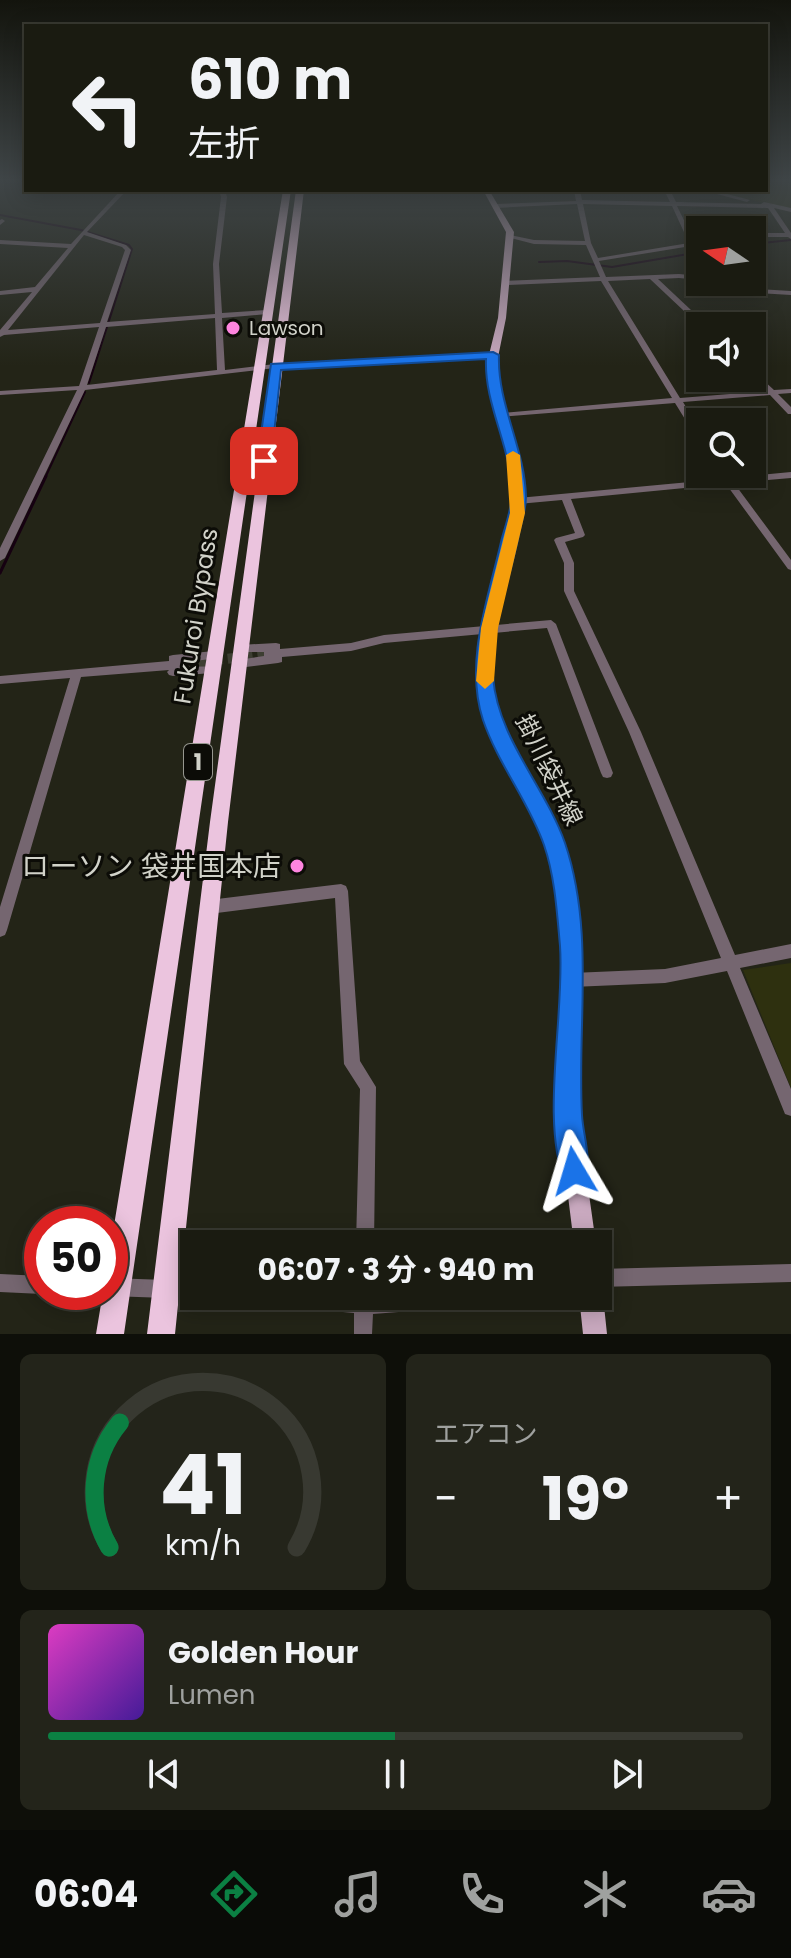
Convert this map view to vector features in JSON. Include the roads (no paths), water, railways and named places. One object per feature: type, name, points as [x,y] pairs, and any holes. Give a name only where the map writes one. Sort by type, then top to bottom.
[{"type":"highway","name":"Fukuroi Bypass","points":[[161,1334],[239,657],[266,367],[267,312],[279,241]]},
{"type":"highway","name":"Fukuroi Bypass","points":[[127,1206],[213,662],[290,241]]},
{"type":"highway","name":"Fukuroi Bypass","points":[[110,1334],[112,1310]]},
{"type":"main road","name":"掛川袋井線","points":[[509,241],[505,256],[502,318],[493,355],[492,379],[516,463],[518,501],[489,628],[484,676],[493,720],[554,843],[570,916],[572,980],[568,1116],[583,1230]]},
{"type":"main road","points":[[592,1310],[595,1334]]},
{"type":"street","points":[[1,334],[77,241]]},
{"type":"street","points":[[0,558],[82,388],[106,324],[128,250],[111,241]]},
{"type":"street","points":[[219,241],[216,264],[221,372]]},
{"type":"street","points":[[530,241],[588,243],[604,280],[686,414]]},
{"type":"street","points":[[0,242],[73,246]]},
{"type":"street","points":[[596,260],[686,245]]},
{"type":"street","points":[[652,277],[689,312]]},
{"type":"street","points":[[505,283],[686,278]]},
{"type":"street","points":[[0,293],[38,289]]},
{"type":"street","points":[[766,292],[791,293]]},
{"type":"street","points":[[1,334],[267,312]]},
{"type":"street","points":[[0,393],[82,388],[266,367],[493,355]]},
{"type":"street","points":[[766,385],[791,412]]},
{"type":"street","points":[[501,415],[791,391]]},
{"type":"street","points":[[766,476],[791,475]]},
{"type":"street","points":[[518,501],[686,482]]},
{"type":"street","points":[[733,488],[791,567]]},
{"type":"street","points":[[566,497],[580,535],[559,540],[569,563],[569,591],[635,732],[791,1108]]},
{"type":"street","points":[[268,654],[384,639],[551,624],[607,773]]},
{"type":"street","points":[[239,657],[353,651],[364,644]]},
{"type":"street","points":[[102,671],[112,677],[213,662]]},
{"type":"street","points":[[0,680],[183,664]]},
{"type":"street","points":[[0,930],[77,673]]},
{"type":"street","points":[[209,907],[341,891],[352,1064],[368,1087],[365,1230]]},
{"type":"street","points":[[572,980],[665,976],[791,951]]},
{"type":"street","points":[[612,1278],[791,1273]]},
{"type":"street","points":[[0,1283],[24,1284]]},
{"type":"street","points":[[128,1287],[180,1288]]},
{"type":"street","points":[[363,1334],[364,1310]]},
{"type":"waterway","points":[[89,383],[132,249],[117,241]]},
{"type":"waterway","points":[[766,243],[779,241]]},
{"type":"waterway","points":[[539,262],[567,261],[612,267],[686,254]]},
{"type":"waterway","points":[[45,478],[85,392]]},
{"type":"waterway","points":[[0,573],[46,476]]},
{"type":"tunnel","points":[[183,664],[268,654]]},
{"type":"place","name":"Lawson","points":[[233,328]]},
{"type":"place","name":"ローソン 袋井国本店","points":[[297,866]]}]
